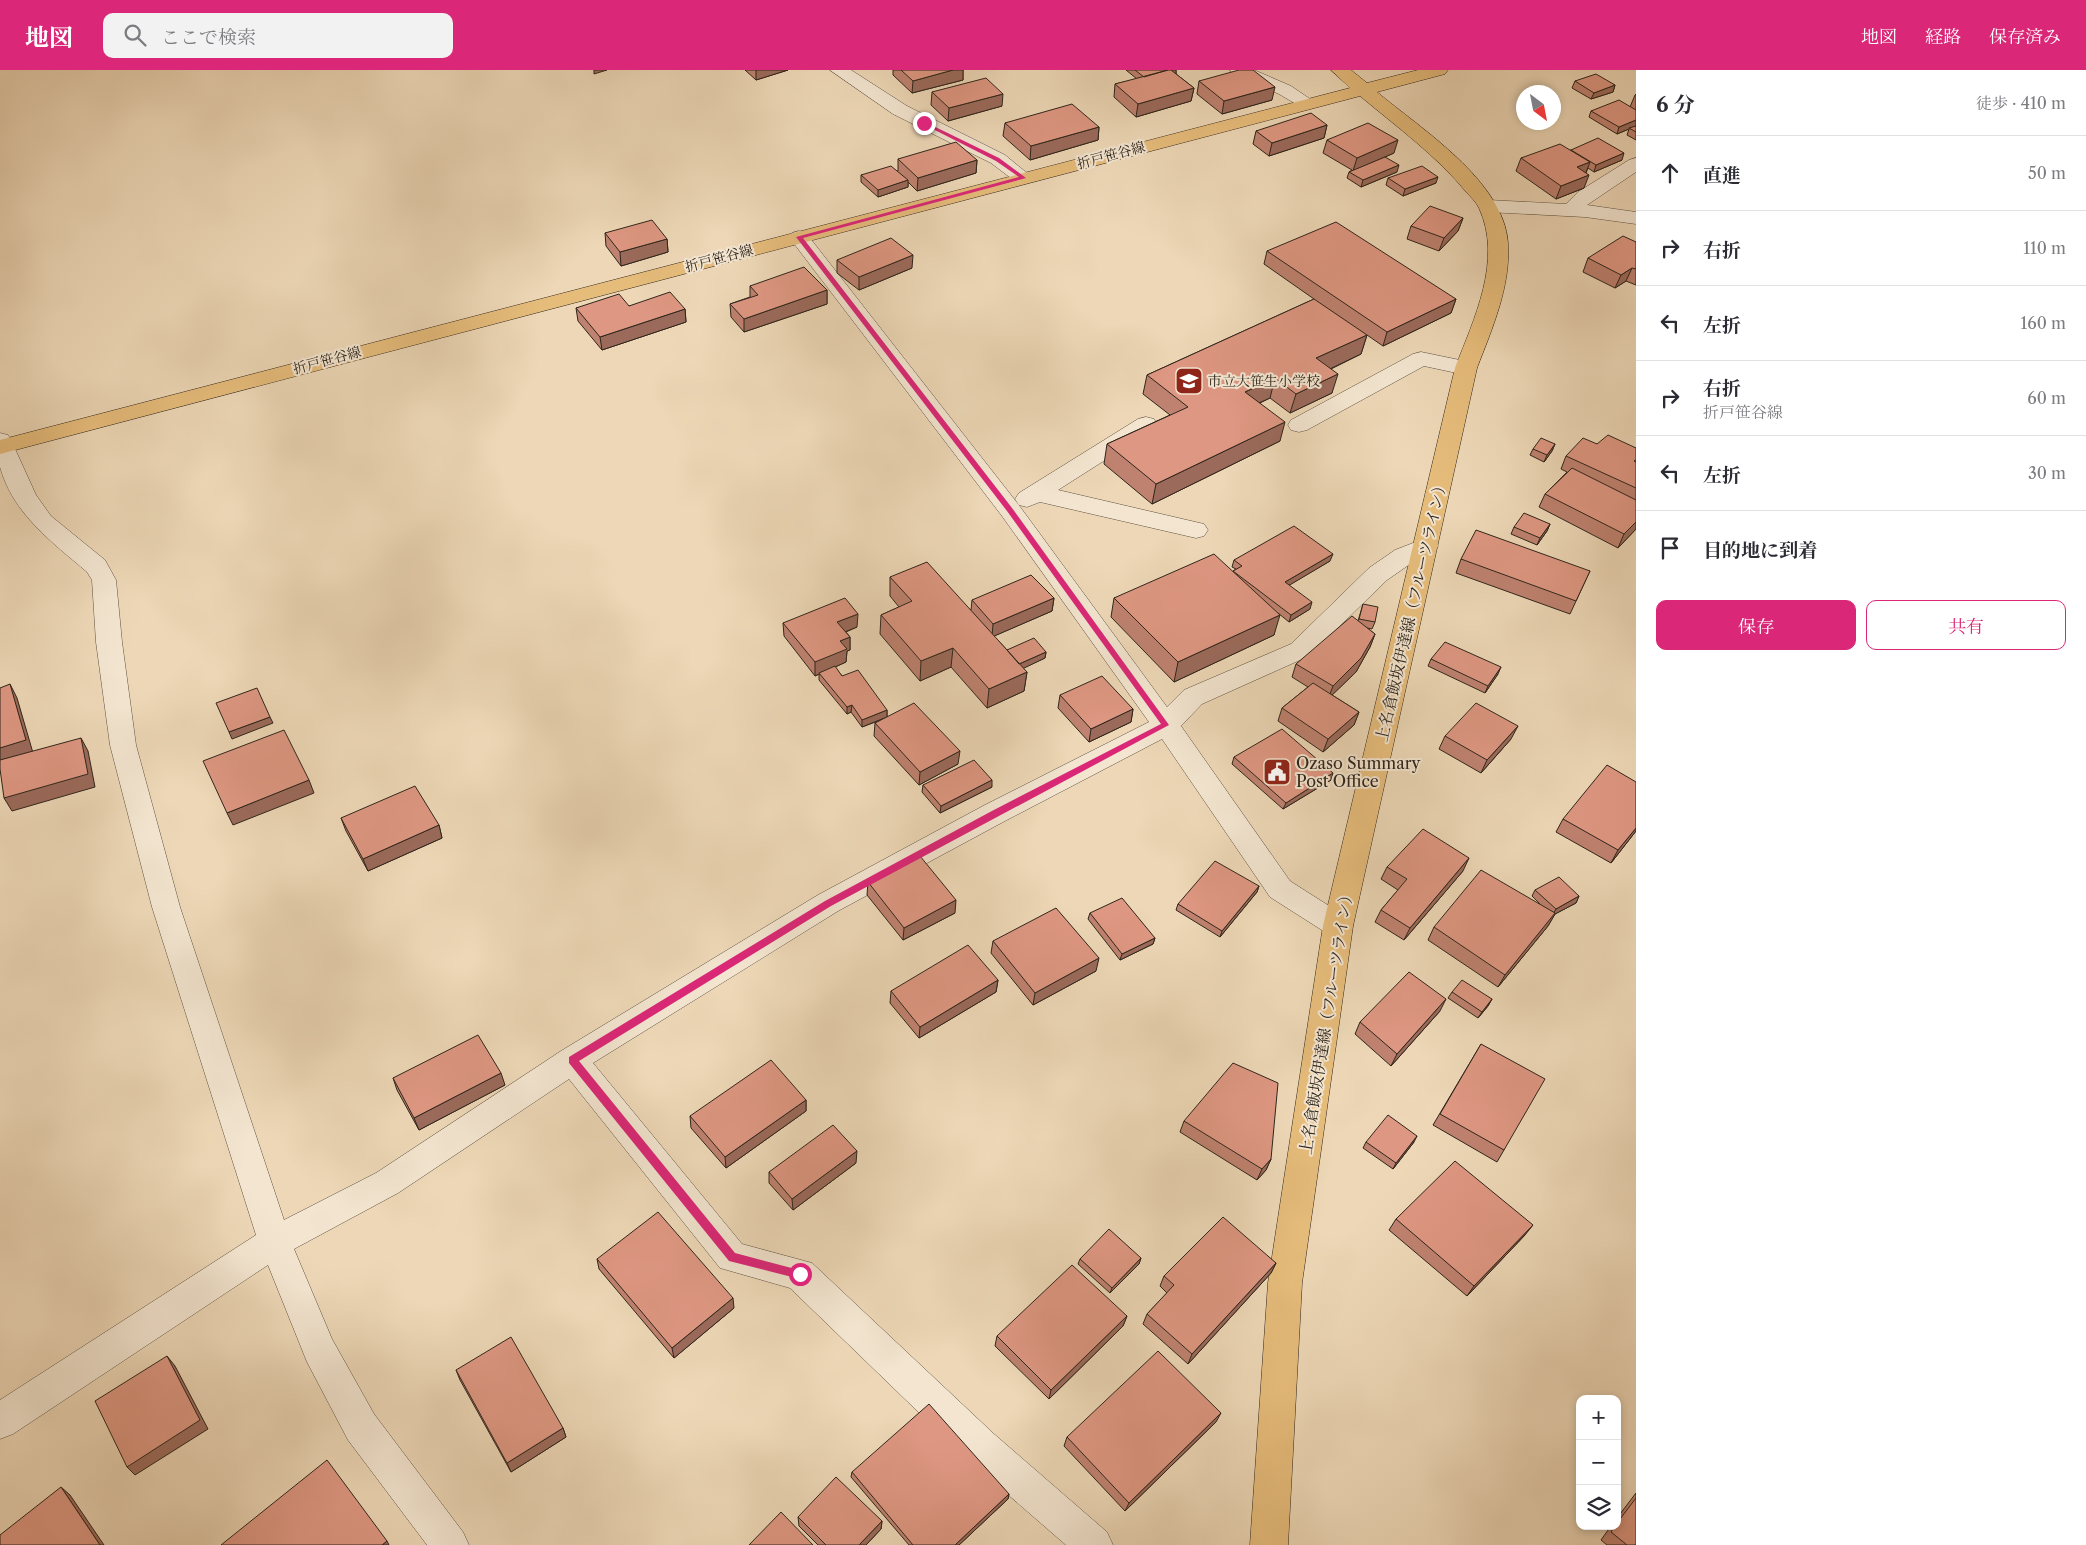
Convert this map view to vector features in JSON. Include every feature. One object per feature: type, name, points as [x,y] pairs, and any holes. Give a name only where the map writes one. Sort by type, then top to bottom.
[{"type":"main road","name":"上名倉飯坂伊達線（フルーツライン）","points":[[1269,1545],[1285,1283],[1338,926],[1466,368],[1488,311],[1497,268],[1498,242],[1488,206],[1458,169],[1340,70]]},
{"type":"main road","name":"折戸笹谷線","points":[[1,444],[799,237],[1362,88],[1439,70]]},
{"type":"street","points":[[839,70],[900,110],[998,160],[1024,178]]},
{"type":"street","points":[[1239,70],[1285,90],[1307,103]]},
{"type":"street","points":[[1571,210],[1585,196],[1636,164]]},
{"type":"street","points":[[1488,206],[1571,210],[1636,218]]},
{"type":"street","points":[[799,237],[1010,510],[1166,725],[1280,889],[1338,926]]},
{"type":"street","points":[[1299,425],[1421,359],[1466,368]]},
{"type":"street","points":[[1010,510],[1146,424]]},
{"type":"street","points":[[1,444],[25,497],[43,522],[96,566],[104,580],[109,642],[122,745],[166,907],[275,1242],[319,1350],[361,1427],[450,1545]]},
{"type":"street","points":[[1036,493],[1196,530]]},
{"type":"street","points":[[0,1421],[275,1242],[387,1184],[572,1060],[828,903],[993,814],[1166,725],[1193,697],[1300,650],[1378,574],[1404,556],[1426,546]]},
{"type":"street","points":[[572,1060],[732,1257],[800,1274],[982,1447],[1094,1545]]},
{"type":"building","points":[[901,70],[953,70],[913,81]]},
{"type":"building","points":[[1135,70],[1168,70],[1144,77]]},
{"type":"building","points":[[1171,70],[1194,88],[1138,104],[1115,84]]},
{"type":"building","points":[[1239,70],[1253,70],[1275,87],[1224,101],[1199,81]]},
{"type":"building","points":[[1596,74],[1615,85],[1594,93],[1575,81]]},
{"type":"building","points":[[986,78],[1003,94],[949,108],[932,92]]},
{"type":"building","points":[[1619,100],[1636,110],[1636,120],[1619,127],[1591,111]]},
{"type":"building","points":[[1072,104],[1099,127],[1031,146],[1005,123]]},
{"type":"building","points":[[1311,113],[1327,125],[1272,143],[1256,131]]},
{"type":"building","points":[[1368,123],[1398,140],[1357,158],[1327,140]]},
{"type":"building","points":[[1636,126],[1636,132],[1629,128]]},
{"type":"building","points":[[1598,138],[1624,153],[1596,165],[1571,150]]},
{"type":"building","points":[[956,142],[977,160],[918,178],[898,159]]},
{"type":"building","points":[[1560,144],[1590,162],[1577,167],[1589,175],[1561,186],[1521,158]]},
{"type":"building","points":[[1385,157],[1399,165],[1363,180],[1349,172]]},
{"type":"building","points":[[891,166],[908,180],[878,190],[861,175]]},
{"type":"building","points":[[1422,166],[1438,177],[1405,189],[1388,178]]},
{"type":"building","points":[[1430,206],[1463,218],[1444,238],[1411,226]]},
{"type":"building","points":[[652,220],[667,239],[620,252],[605,233]]},
{"type":"building","points":[[1336,222],[1456,299],[1387,332],[1267,251]]},
{"type":"building","points":[[1623,236],[1636,242],[1636,269],[1632,268],[1621,275],[1588,258]]},
{"type":"building","points":[[891,238],[913,255],[859,277],[837,260]]},
{"type":"building","points":[[804,267],[827,290],[744,319],[730,304],[758,295],[750,286]]},
{"type":"building","points":[[670,292],[685,309],[600,337],[576,308],[619,294],[629,306]]},
{"type":"building","points":[[1314,299],[1367,335],[1316,358],[1338,374],[1296,394],[1275,378],[1245,392],[1285,422],[1156,484],[1107,444],[1188,407],[1147,375]]},
{"type":"building","points":[[1608,435],[1636,448],[1636,460],[1634,461],[1636,462],[1636,488],[1566,456],[1583,438],[1597,444]]},
{"type":"building","points":[[1541,438],[1555,444],[1547,455],[1533,449]]},
{"type":"building","points":[[1572,468],[1636,500],[1636,522],[1624,534],[1545,494]]},
{"type":"building","points":[[1524,513],[1550,524],[1540,538],[1514,527]]},
{"type":"building","points":[[1294,526],[1333,554],[1285,582],[1312,602],[1291,615],[1233,571],[1242,566],[1234,560]]},
{"type":"building","points":[[1476,530],[1590,571],[1576,601],[1461,559]]},
{"type":"building","points":[[1214,554],[1280,615],[1178,662],[1114,598]]},
{"type":"building","points":[[927,562],[1027,672],[989,689],[953,648],[921,661],[881,615],[912,601],[890,577]]},
{"type":"building","points":[[1031,575],[1054,598],[993,624],[972,600]]},
{"type":"building","points":[[845,598],[858,614],[837,622],[850,637],[840,641],[847,649],[815,662],[783,623]]},
{"type":"building","points":[[1363,604],[1378,607],[1375,622],[1359,619]]},
{"type":"building","points":[[1352,616],[1375,634],[1361,658],[1333,686],[1296,664]]},
{"type":"building","points":[[1034,638],[1046,652],[1019,664],[1007,650]]},
{"type":"building","points":[[1445,642],[1501,667],[1488,686],[1431,659]]},
{"type":"building","points":[[835,666],[842,676],[858,670],[887,710],[862,720],[852,705],[847,707],[819,673]]},
{"type":"building","points":[[1102,676],[1133,709],[1091,729],[1060,695]]},
{"type":"building","points":[[1313,683],[1359,712],[1328,739],[1282,708]]},
{"type":"building","points":[[10,684],[26,740],[0,748],[0,688]]},
{"type":"building","points":[[257,688],[270,717],[229,732],[216,703]]},
{"type":"building","points":[[914,703],[960,751],[920,772],[875,723]]},
{"type":"building","points":[[1476,703],[1518,726],[1487,760],[1445,736]]},
{"type":"building","points":[[1282,729],[1333,773],[1286,803],[1234,757]]},
{"type":"building","points":[[284,730],[309,780],[227,813],[203,761]]},
{"type":"building","points":[[81,738],[88,774],[4,798],[0,760]]},
{"type":"building","points":[[974,760],[992,780],[941,806],[923,785]]},
{"type":"building","points":[[1607,765],[1636,782],[1636,828],[1618,850],[1563,819]]},
{"type":"building","points":[[415,786],[439,825],[363,859],[341,818]]},
{"type":"building","points":[[1423,829],[1469,858],[1410,928],[1381,910],[1407,879],[1387,867]]},
{"type":"building","points":[[920,856],[956,900],[904,928],[868,882]]},
{"type":"building","points":[[1215,861],[1259,886],[1222,931],[1178,904]]},
{"type":"building","points":[[1481,870],[1555,913],[1505,975],[1434,927]]},
{"type":"building","points":[[1559,877],[1579,896],[1556,909],[1535,890]]},
{"type":"building","points":[[1122,898],[1155,938],[1122,954],[1090,913]]},
{"type":"building","points":[[1056,908],[1099,958],[1035,993],[993,941]]},
{"type":"building","points":[[968,945],[998,980],[920,1027],[891,991]]},
{"type":"building","points":[[1409,972],[1446,999],[1397,1054],[1360,1022]]},
{"type":"building","points":[[1462,980],[1492,999],[1482,1012],[1452,992]]},
{"type":"building","points":[[478,1035],[501,1073],[414,1118],[393,1078]]},
{"type":"building","points":[[1481,1044],[1545,1079],[1504,1150],[1440,1114]]},
{"type":"building","points":[[771,1060],[806,1100],[725,1157],[690,1116]]},
{"type":"building","points":[[1233,1063],[1278,1083],[1271,1159],[1262,1169],[1184,1121]]},
{"type":"building","points":[[1388,1115],[1417,1136],[1396,1163],[1366,1142]]},
{"type":"building","points":[[833,1125],[857,1151],[792,1199],[769,1172]]},
{"type":"building","points":[[1455,1161],[1533,1225],[1474,1286],[1396,1219]]},
{"type":"building","points":[[658,1212],[733,1298],[672,1348],[597,1259]]},
{"type":"building","points":[[1223,1217],[1276,1263],[1192,1354],[1147,1314],[1174,1285],[1164,1276]]},
{"type":"building","points":[[1109,1229],[1141,1258],[1112,1288],[1080,1259]]},
{"type":"building","points":[[1072,1265],[1127,1316],[1051,1390],[997,1336]]},
{"type":"building","points":[[511,1337],[563,1428],[507,1463],[456,1370]]},
{"type":"building","points":[[1158,1351],[1221,1413],[1129,1503],[1067,1437]]},
{"type":"building","points":[[167,1356],[200,1420],[127,1467],[95,1401]]},
{"type":"building","points":[[929,1404],[1009,1494],[955,1545],[913,1545],[852,1472]]},
{"type":"building","points":[[327,1460],[387,1541],[382,1545],[221,1545]]},
{"type":"building","points":[[836,1477],[882,1521],[859,1545],[826,1545],[798,1517]]},
{"type":"building","points":[[61,1487],[100,1545],[0,1545],[0,1535]]},
{"type":"building","points":[[1636,1498],[1636,1545],[1627,1545],[1611,1532],[1612,1530],[1621,1530],[1621,1518]]},
{"type":"building","points":[[781,1512],[813,1545],[749,1545]]},
{"type":"place","name":"市立大笹生小学校","points":[[1189,381]]},
{"type":"place","name":"Ozaso Summary Post Office","points":[[1277,772]]},
{"type":"route","points":[[800,1274],[732,1257],[572,1060],[828,903],[993,814],[1166,725],[1010,510],[799,237],[1024,178],[998,160],[924,123]]}]
